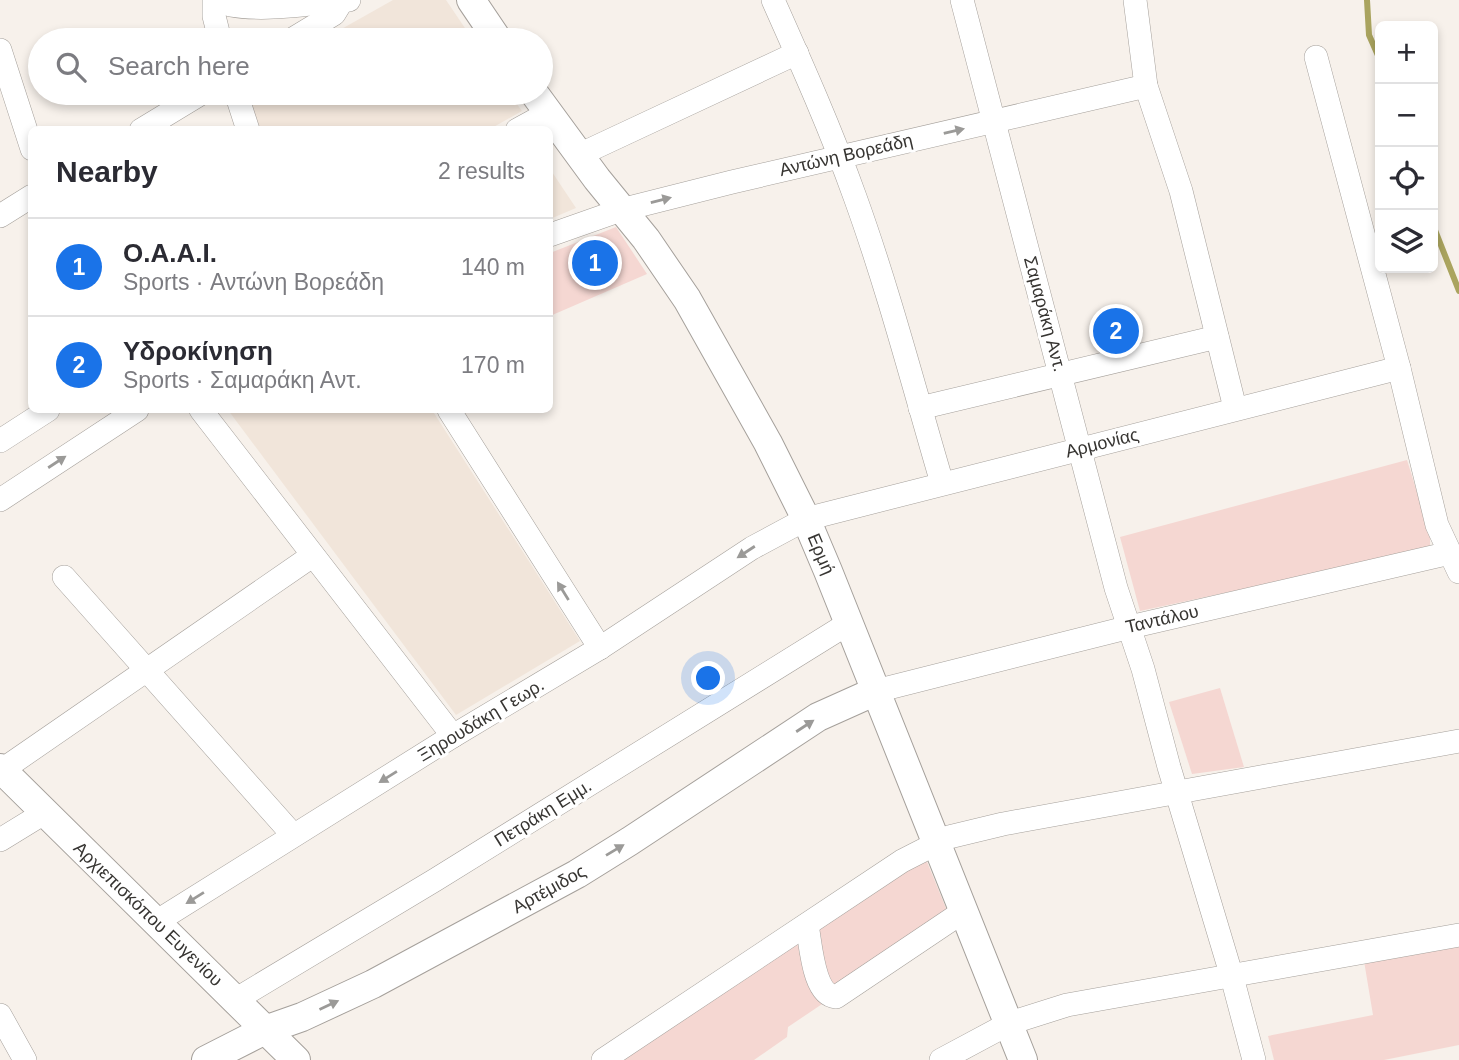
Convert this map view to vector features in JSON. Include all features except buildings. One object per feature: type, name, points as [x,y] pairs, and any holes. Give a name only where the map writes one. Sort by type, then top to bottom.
[{"type":"street","points":[[217,28],[213,12],[215,0],[249,7],[349,0]]},
{"type":"street","points":[[471,0],[490,28]]},
{"type":"street","points":[[773,0],[840,157],[881,276],[942,483]]},
{"type":"street","name":"Σαμαράκη Αντ.","points":[[962,0],[1116,588],[1130,626],[1254,1060]]},
{"type":"street","points":[[1135,0],[1146,86],[1181,191],[1235,408]]},
{"type":"street","points":[[311,28],[334,14],[342,1]]},
{"type":"street","points":[[0,50],[6,93],[28,140]]},
{"type":"street","points":[[579,155],[797,53]]},
{"type":"street","points":[[1316,57],[1399,368],[1437,525],[1454,563]]},
{"type":"street","name":"Αντώνη Βορεάδη","points":[[553,234],[621,210],[1146,86]]},
{"type":"street","points":[[148,126],[182,105]]},
{"type":"street","points":[[240,105],[247,126]]},
{"type":"street","points":[[521,126],[539,105]]},
{"type":"street","name":"Ερμή","points":[[542,105],[646,239],[700,321],[747,402],[806,519],[1023,1060]]},
{"type":"street","points":[[0,216],[28,198]]},
{"type":"street","points":[[920,408],[1217,337]]},
{"type":"street","name":"Αρμονίας","points":[[806,519],[1399,368]]},
{"type":"street","points":[[0,441],[43,413]]},
{"type":"street","points":[[0,500],[132,413]]},
{"type":"street","points":[[203,413],[453,736]]},
{"type":"street","points":[[451,413],[600,648]]},
{"type":"street","name":"Ξηρουδάκη Γεωρ.","points":[[156,922],[453,736],[600,648],[752,548],[806,519]]},
{"type":"street","points":[[1,769],[312,556]]},
{"type":"street","name":"Ταντάλου","points":[[876,691],[1130,626],[1454,563]]},
{"type":"street","points":[[64,577],[293,835]]},
{"type":"street","name":"Πετράκη Εμμ.","points":[[235,1000],[446,874],[849,623]]},
{"type":"street","name":"Αρτέμιδος","points":[[206,1060],[265,1030],[302,1017],[373,984],[577,874],[818,717],[876,691]]},
{"type":"street","points":[[603,1060],[902,862],[937,842],[1003,824],[1459,741]]},
{"type":"street","name":"Αρχιεπισκόπου Ευγενίου","points":[[1,769],[296,1060]]},
{"type":"street","points":[[0,840],[44,813]]},
{"type":"street","points":[[807,925],[818,984],[830,997],[836,997],[845,994],[964,911]]},
{"type":"street","points":[[941,1060],[1010,1023],[1067,1004],[1459,935]]},
{"type":"street","points":[[0,1015],[25,1060]]},
{"type":"shaded area","points":[[393,0],[446,0],[465,28],[343,28]]},
{"type":"shaded area","points":[[251,105],[518,105],[522,111],[495,126],[258,126]]},
{"type":"shaded area","points":[[553,174],[576,208],[553,218]]},
{"type":"shaded area","points":[[616,227],[647,274],[553,315],[553,252]]},
{"type":"shaded area","points":[[230,413],[434,413],[580,641],[456,715]]},
{"type":"shaded area","points":[[1407,460],[1430,534],[1430,545],[1426,550],[1140,611],[1120,537]]},
{"type":"shaded area","points":[[1220,688],[1244,767],[1192,774],[1169,702]]},
{"type":"shaded area","points":[[925,857],[950,918],[788,1027],[787,1037],[754,1060],[622,1060]]},
{"type":"shaded area","points":[[1459,945],[1459,1045],[1384,1060],[1274,1060],[1268,1036],[1373,1015],[1364,961]]},
{"type":"waterway","points":[[1367,0],[1369,35],[1375,49]]},
{"type":"waterway","points":[[1438,238],[1459,291]]},
{"type":"place","name":"Ο.Α.Α.Ι.","points":[[595,263]]},
{"type":"place","name":"Υδροκίνηση","points":[[1116,331]]}]
